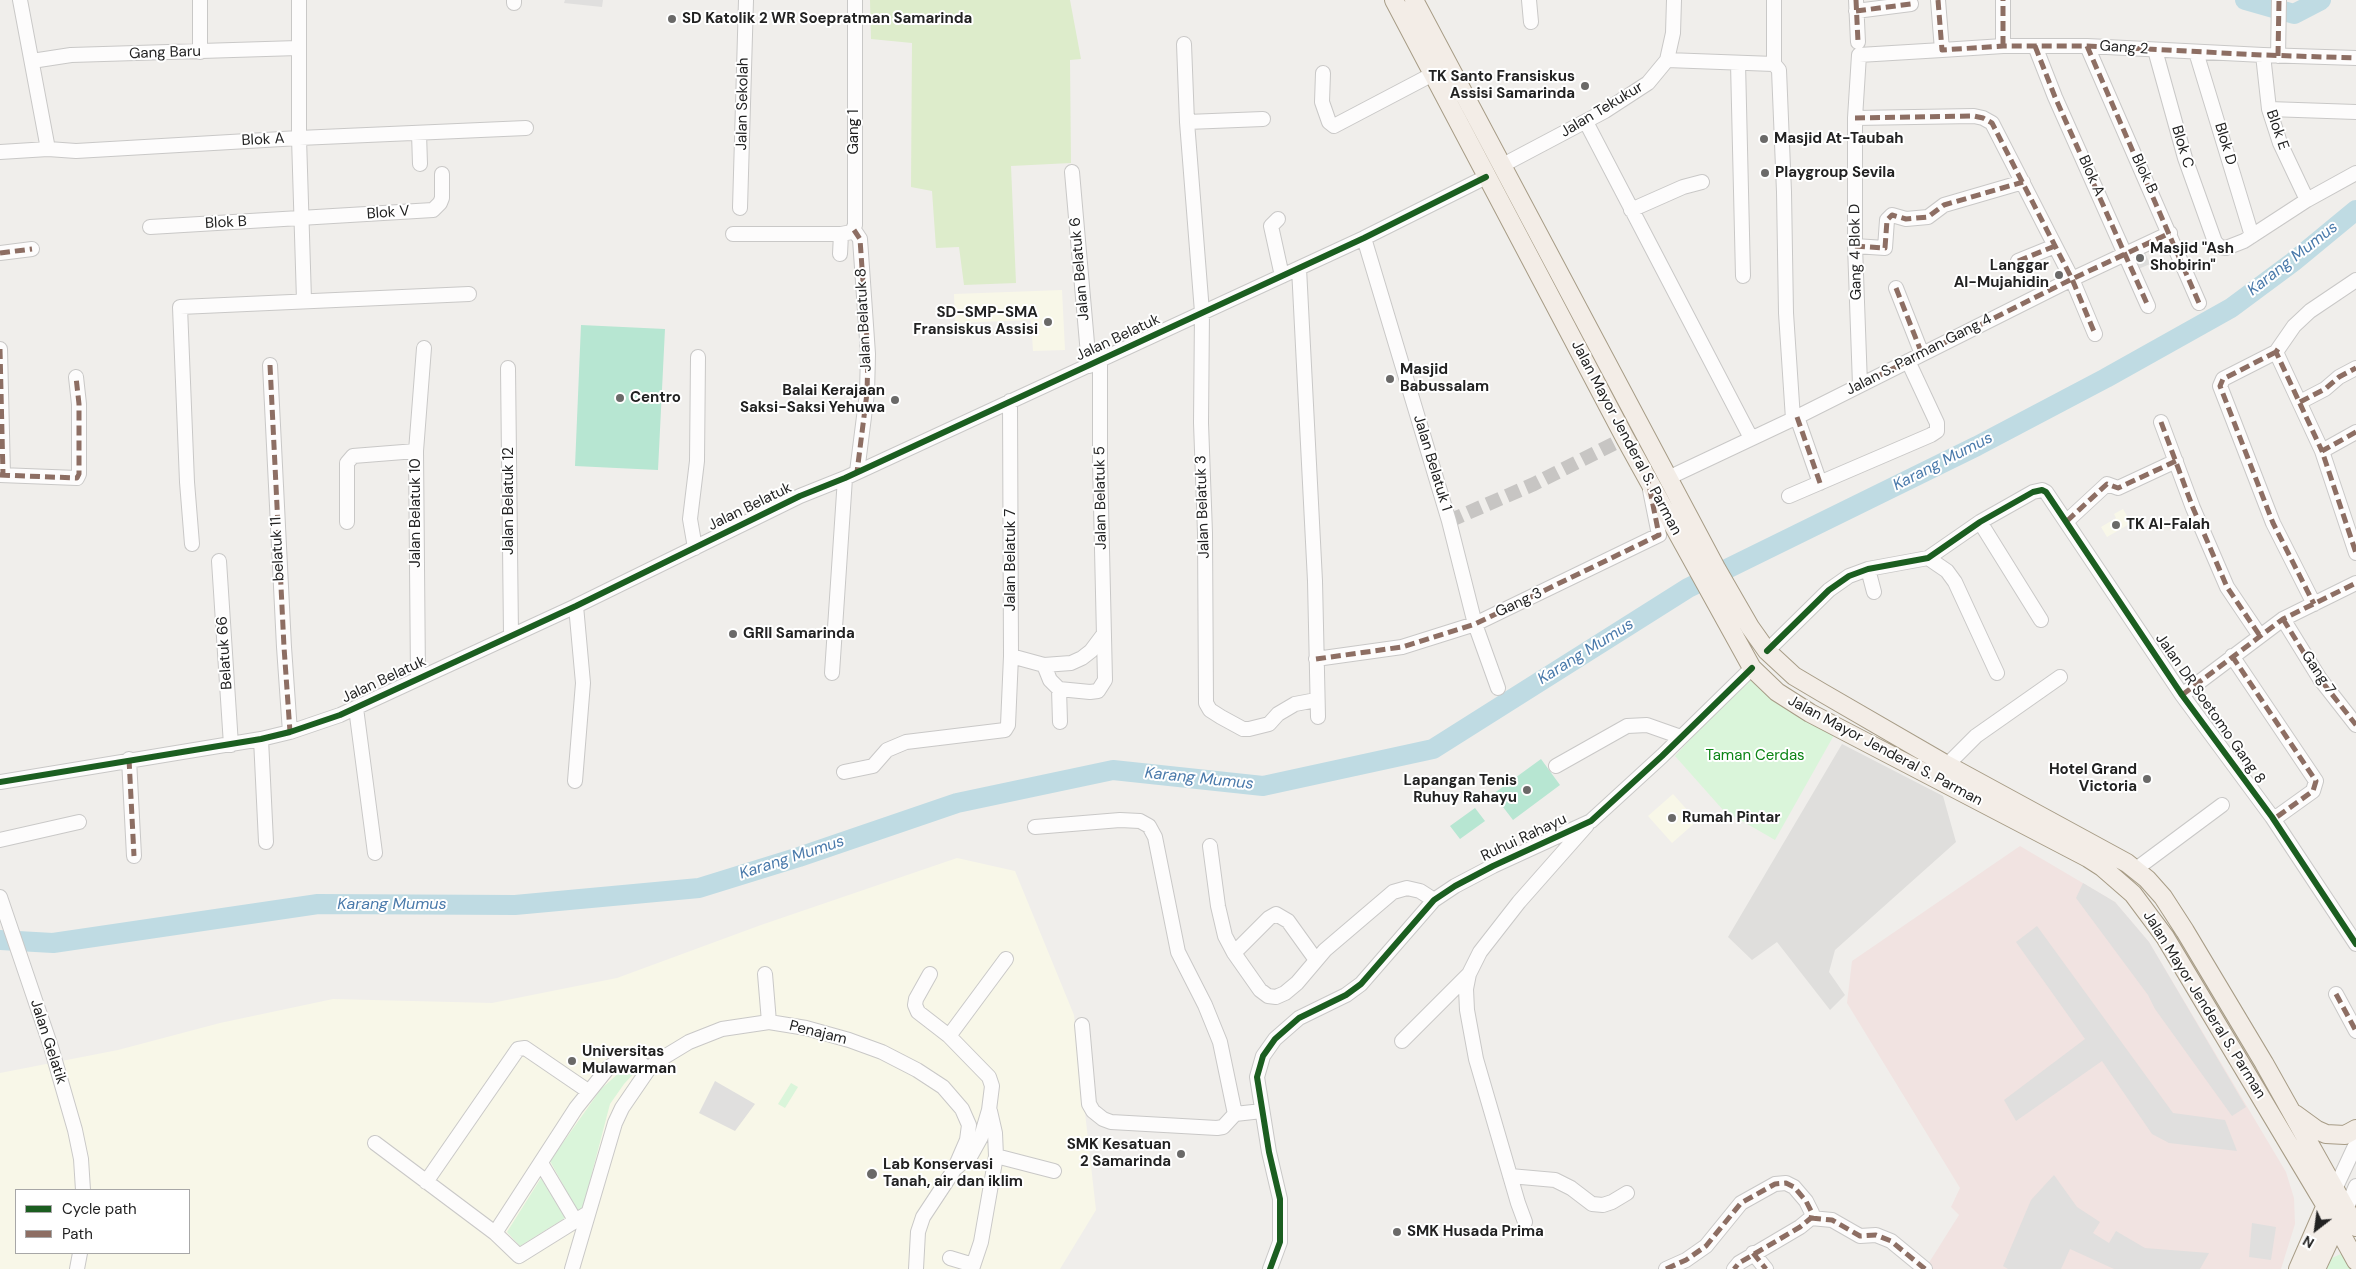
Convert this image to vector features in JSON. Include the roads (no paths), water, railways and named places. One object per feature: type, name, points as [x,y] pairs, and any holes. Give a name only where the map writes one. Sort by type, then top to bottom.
[{"type":"main road","name":"Jalan Mayor Jenderal S. Parman","points":[[1394,0],[1486,177],[1689,557],[1714,600],[1747,673],[1810,713],[1942,783],[2041,831],[2088,858],[2119,881],[2144,908],[2165,937],[2335,1211]]},
{"type":"main road","name":"Jalan Mayor Jenderal S. Parman","points":[[1414,0],[1728,590],[1767,651],[1794,676],[1820,692],[1947,765],[2136,869],[2156,888],[2185,931],[2335,1189],[2335,1211]]},
{"type":"main road","points":[[1433,74],[1448,65]]},
{"type":"main road","points":[[1810,713],[1820,692]]},
{"type":"main road","points":[[2289,1108],[2312,1127],[2326,1134],[2345,1135],[2356,1129]]},
{"type":"main road","points":[[2335,1211],[2356,1227]]},
{"type":"main road","points":[[2335,1211],[2356,1261]]},
{"type":"main road","points":[[2298,1269],[2335,1211]]},
{"type":"main road","points":[[2316,1269],[2335,1211]]},
{"type":"street","points":[[20,0],[48,149]]},
{"type":"street","points":[[200,0],[200,52]]},
{"type":"street","points":[[299,0],[299,138],[304,300]]},
{"type":"street","name":"Jalan Sekolah","points":[[740,208],[746,0]]},
{"type":"street","name":"Gang 1","points":[[840,254],[847,232],[855,0]]},
{"type":"street","points":[[1530,0],[1530,22]]},
{"type":"street","name":"Jalan Tekukur","points":[[1502,166],[1586,122],[1648,84],[1668,60],[1673,33],[1674,0]]},
{"type":"street","points":[[1774,0],[1774,64],[1778,68],[1780,75],[1786,313],[1795,418],[1820,484]]},
{"type":"street","points":[[1938,0],[1942,50]]},
{"type":"street","points":[[2002,46],[2003,0]]},
{"type":"street","points":[[2278,50],[2279,0]]},
{"type":"street","points":[[1858,42],[1856,6],[1911,4]]},
{"type":"street","name":"Jalan Belatuk 3","points":[[1184,44],[1187,122],[1202,312],[1201,423],[1205,533],[1206,703],[1210,710],[1221,717],[1244,729],[1250,729],[1269,724],[1278,714],[1295,704],[1316,700]]},
{"type":"street","name":"Gang 2","points":[[1942,50],[2002,46],[2087,46],[2263,55],[2278,50],[2356,58]]},
{"type":"street","name":"Blok A","points":[[2035,46],[2055,97],[2148,306]]},
{"type":"street","name":"Blok B","points":[[2087,46],[2200,303]]},
{"type":"street","name":"Gang Baru","points":[[32,61],[71,55],[298,48]]},
{"type":"street","name":"Gang 4 Blok D","points":[[1860,385],[1855,246],[1855,118],[1859,56],[1942,50]]},
{"type":"street","name":"Blok C","points":[[2155,50],[2185,158],[2215,242],[2220,247],[2226,248],[2252,236]]},
{"type":"street","name":"Blok D","points":[[2196,52],[2252,236]]},
{"type":"street","name":"Blok E","points":[[2263,55],[2268,109],[2280,143],[2307,200]]},
{"type":"street","points":[[1668,60],[1774,64]]},
{"type":"street","points":[[1738,63],[1743,276]]},
{"type":"street","points":[[1323,73],[1322,102],[1329,122],[1334,126],[1433,74]]},
{"type":"street","points":[[2268,109],[2356,112]]},
{"type":"street","points":[[1855,118],[1983,118],[1995,127],[2072,279],[2095,334]]},
{"type":"street","points":[[1187,122],[1263,119]]},
{"type":"street","points":[[1586,122],[1751,438]]},
{"type":"street","name":"Blok A","points":[[0,152],[48,149],[76,151],[299,138],[526,128]]},
{"type":"street","points":[[419,132],[420,164]]},
{"type":"street","name":"Jalan Belatuk 6","points":[[1072,172],[1094,363]]},
{"type":"street","points":[[2252,236],[2307,200],[2356,172]]},
{"type":"street","name":"Blok V","points":[[303,219],[433,210],[442,198],[442,174]]},
{"type":"street","name":"Jalan Belatuk","points":[[0,782],[129,759],[261,739],[290,732],[356,708],[511,634],[576,606],[800,496],[851,475],[1364,238],[1486,177]]},
{"type":"street","points":[[1631,210],[1683,187],[1702,182]]},
{"type":"street","points":[[1855,246],[1885,248],[1887,220],[1892,215],[1906,218],[1928,217],[1944,205],[2023,182]]},
{"type":"street","name":"Blok B","points":[[150,227],[303,219]]},
{"type":"street","points":[[1278,219],[1271,226],[1282,276]]},
{"type":"street","points":[[733,234],[847,232]]},
{"type":"street","name":"Jalan Belatuk 8","points":[[832,673],[851,475],[867,392],[868,361],[860,239],[847,232]]},
{"type":"street","name":"Jalan S. Parman Gang 4","points":[[1668,478],[1795,418],[2072,279],[2170,234]]},
{"type":"street","name":"Jalan Belatuk 1","points":[[1364,238],[1449,521],[1475,624],[1498,688]]},
{"type":"street","points":[[2018,261],[2055,246]]},
{"type":"street","points":[[0,253],[32,249]]},
{"type":"street","points":[[1299,268],[1315,581],[1316,700],[1318,717]]},
{"type":"street","points":[[2314,604],[2273,523],[2220,386],[2222,379],[2276,352],[2294,326],[2310,311],[2356,280]]},
{"type":"street","points":[[1896,288],[1922,354]]},
{"type":"street","points":[[192,544],[187,482],[180,307],[470,294]]},
{"type":"street","name":"Jalan Belatuk 10","points":[[418,679],[416,451],[424,348]]},
{"type":"street","points":[[0,349],[1,475],[77,478],[79,474],[79,404],[76,377]]},
{"type":"street","points":[[2276,352],[2322,450],[2356,553]]},
{"type":"street","points":[[695,548],[690,519],[697,461],[698,356]]},
{"type":"street","points":[[1789,496],[1931,436],[1937,431],[1937,423],[1908,361]]},
{"type":"street","name":"Jalan Belatuk 5","points":[[1059,689],[1098,691],[1105,680],[1094,363]]},
{"type":"street","name":"belatuk 11","points":[[270,365],[280,577],[290,732]]},
{"type":"street","name":"Jalan Belatuk 12","points":[[508,368],[511,634]]},
{"type":"street","points":[[2300,402],[2325,389],[2339,377],[2356,368]]},
{"type":"street","name":"Jalan Belatuk 7","points":[[844,772],[873,766],[887,750],[906,742],[1005,730],[1010,719],[1010,401]]},
{"type":"street","points":[[2162,422],[2193,508],[2227,587],[2260,636]]},
{"type":"street","points":[[2322,450],[2356,432]]},
{"type":"street","points":[[347,522],[347,462],[353,456],[416,451]]},
{"type":"street","points":[[2067,521],[2107,484],[2118,488],[2176,461]]},
{"type":"street","name":"Gang 3","points":[[1316,659],[1402,648],[1475,624],[1659,535],[1648,480]]},
{"type":"street","name":"Jalan DR Soetomo Gang 8","points":[[1980,522],[2033,492],[2042,490],[2050,496],[2182,695],[2274,819],[2356,944]]},
{"type":"street","points":[[1767,651],[1829,590],[1849,576],[1868,570],[1928,558],[1980,522],[2040,620]]},
{"type":"street","points":[[1928,558],[1947,570],[1955,582],[1997,673]]},
{"type":"street","name":"Belatuk 66","points":[[219,560],[231,745]]},
{"type":"street","points":[[1868,570],[1874,592]]},
{"type":"street","points":[[2182,695],[2283,619],[2356,583]]},
{"type":"street","points":[[575,781],[583,683],[576,606]]},
{"type":"street","name":"Gang 7","points":[[2283,619],[2320,679],[2356,725]]},
{"type":"street","points":[[1011,656],[1044,665],[1071,663],[1092,652],[1103,635]]},
{"type":"street","points":[[2232,656],[2316,781],[2313,791],[2274,819]]},
{"type":"street","points":[[1044,665],[1050,680],[1059,689],[1060,722]]},
{"type":"street","name":"Ruhui Rahayu","points":[[1270,1269],[1280,1242],[1280,1199],[1262,1111],[1257,1076],[1263,1056],[1275,1039],[1299,1018],[1346,995],[1361,984],[1434,900],[1455,886],[1493,866],[1591,821],[1747,673]]},
{"type":"street","points":[[1947,765],[1976,736],[2060,677]]},
{"type":"street","points":[[356,708],[375,854]]},
{"type":"street","points":[[1556,766],[1627,726],[1647,725],[1681,737]]},
{"type":"street","points":[[261,739],[266,842]]},
{"type":"street","points":[[129,759],[134,856]]},
{"type":"street","points":[[2136,869],[2222,805]]},
{"type":"street","points":[[1035,827],[1120,820],[1140,821],[1149,826],[1155,837],[1178,952],[1209,1014],[1220,1042],[1235,1114]]},
{"type":"street","points":[[1526,1222],[1510,1176],[1476,1059],[1467,1010],[1466,989],[1469,974],[1480,952],[1519,902],[1591,821]]},
{"type":"street","points":[[0,840],[79,822]]},
{"type":"street","points":[[1210,846],[1218,906],[1225,936],[1234,953],[1260,990],[1268,996],[1276,997],[1285,993],[1297,983],[1316,960],[1393,892],[1407,888],[1420,892],[1434,900]]},
{"type":"street","name":"Jalan Gelatik","points":[[0,897],[51,1047],[75,1130],[81,1159],[84,1189]]},
{"type":"street","points":[[1234,953],[1269,918],[1276,914],[1288,921],[1316,960]]},
{"type":"street","points":[[949,1036],[1006,959]]},
{"type":"street","points":[[765,974],[769,1022]]},
{"type":"street","points":[[930,974],[916,999],[915,1006],[918,1012],[949,1036],[989,1077],[992,1086],[989,1110],[981,1137],[971,1155],[954,1170]]},
{"type":"street","points":[[1402,1041],[1469,974]]},
{"type":"street","points":[[2336,994],[2356,1031]]},
{"type":"street","name":"Penajam","points":[[572,1269],[615,1124],[622,1108],[648,1070],[656,1062],[688,1042],[722,1029],[769,1022],[806,1028],[849,1040],[882,1052],[917,1070],[943,1087],[954,1098],[969,1125],[967,1140],[954,1170],[923,1217],[916,1250],[916,1269]]},
{"type":"street","points":[[1082,1025],[1089,1104],[1103,1119],[1111,1122],[1217,1128],[1223,1127],[1235,1114],[1262,1111]]},
{"type":"street","points":[[426,1182],[518,1049],[525,1048],[588,1091]]},
{"type":"street","points":[[495,1233],[588,1091],[608,1068],[623,1056],[636,1058],[648,1070]]},
{"type":"street","points":[[950,1258],[972,1267],[981,1242],[996,1156],[995,1133],[989,1110]]},
{"type":"street","points":[[375,1143],[495,1233],[518,1256],[588,1213]]},
{"type":"street","points":[[2335,1189],[2356,1144]]},
{"type":"street","points":[[996,1156],[1054,1171]]},
{"type":"street","points":[[541,1163],[575,1220]]},
{"type":"street","points":[[1510,1176],[1556,1180],[1571,1188],[1592,1204],[1603,1205],[1627,1193]]},
{"type":"street","points":[[1666,1269],[1686,1260],[1706,1246],[1741,1203],[1775,1184],[1786,1183],[1801,1193],[1812,1213],[1811,1218]]},
{"type":"street","points":[[2335,1211],[2356,1186]]},
{"type":"street","points":[[1734,1269],[1739,1263],[1754,1253],[1800,1227],[1811,1218],[1832,1220],[1860,1236],[1876,1235],[1891,1241],[1925,1269]]},
{"type":"street","points":[[1754,1253],[1766,1269]]},
{"type":"street","points":[[77,1269],[80,1254]]},
{"type":"waterway","name":"Karang Mumus","points":[[2245,0],[2294,14],[2321,0]]},
{"type":"waterway","name":"Karang Mumus","points":[[0,940],[53,943],[318,904],[515,905],[699,888],[799,857],[957,803],[1113,770],[1263,786],[1433,749],[1688,588],[1977,446],[2106,378],[2231,308],[2293,262],[2356,210]]},
{"type":"tunnel","points":[[1449,521],[1534,484],[1625,438]]},
{"type":"place","name":"SD Katolik 2 WR Soepratman Samarinda","points":[[672,19]]},
{"type":"place","name":"TK Santo Fransiskus Assisi Samarinda","points":[[1585,86]]},
{"type":"place","name":"Masjid At-Taubah","points":[[1764,139]]},
{"type":"place","name":"Playgroup Sevila","points":[[1765,173]]},
{"type":"place","name":"Masjid \"Ash Shobirin\"","points":[[2140,258]]},
{"type":"place","name":"Langgar Al-Mujahidin","points":[[2059,275]]},
{"type":"place","name":"SD-SMP-SMA Fransiskus Assisi","points":[[1048,322]]},
{"type":"place","name":"Masjid Babussalam","points":[[1390,379]]},
{"type":"place","name":"Centro","points":[[620,398]]},
{"type":"place","name":"Balai Kerajaan Saksi-Saksi Yehuwa","points":[[895,400]]},
{"type":"place","name":"TK Al-Falah","points":[[2116,525]]},
{"type":"place","name":"GRII Samarinda","points":[[733,634]]},
{"type":"place","name":"Hotel Grand Victoria","points":[[2147,779]]},
{"type":"place","name":"Lapangan Tenis Ruhuy Rahayu","points":[[1527,790]]},
{"type":"place","name":"Rumah Pintar","points":[[1672,818]]},
{"type":"place","name":"Universitas Mulawarman","points":[[572,1061]]},
{"type":"place","name":"SMK Kesatuan 2 Samarinda","points":[[1181,1154]]},
{"type":"place","name":"Lab Konservasi Tanah, air dan iklim","points":[[872,1174]]},
{"type":"place","name":"SMK Husada Prima","points":[[1397,1232]]},
{"type":"park label","name":"Taman Cerdas","points":[[1755,756]]}]
